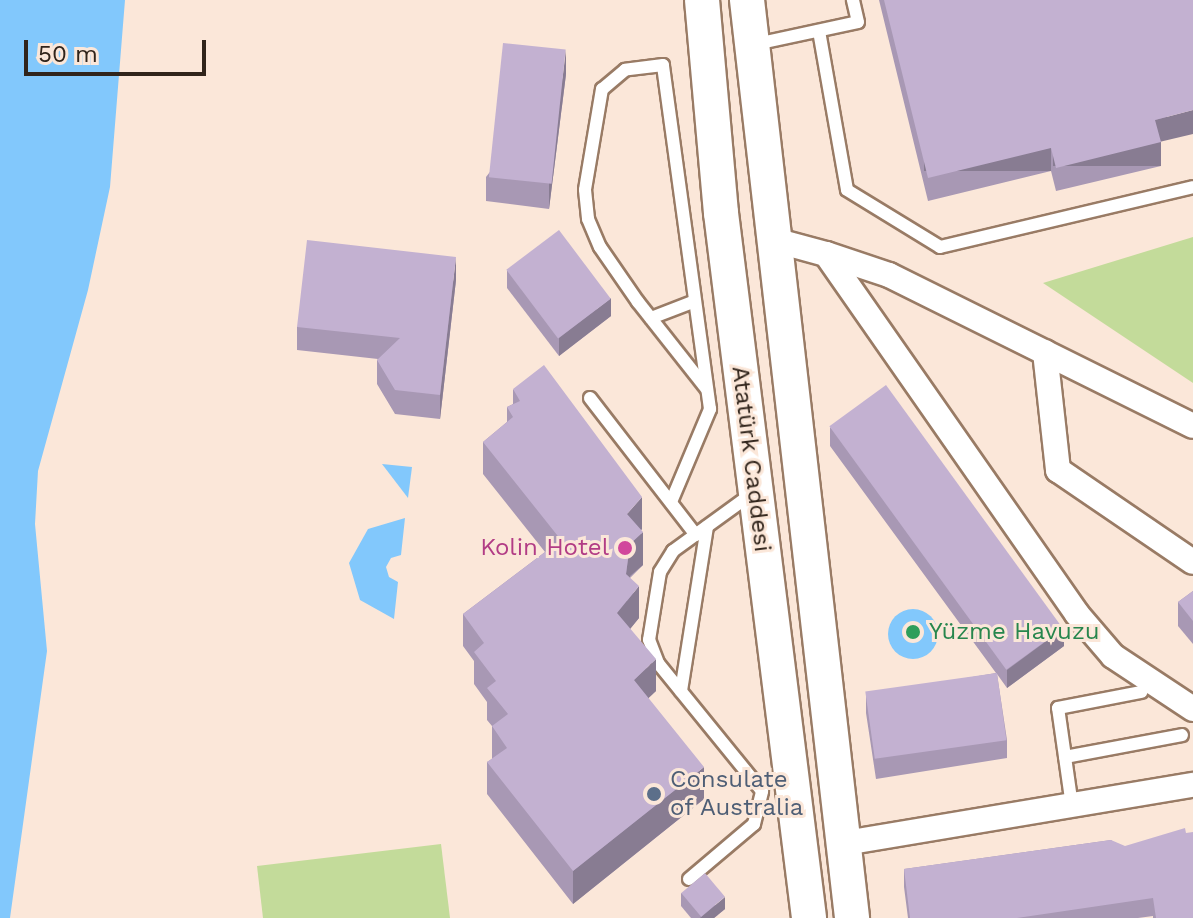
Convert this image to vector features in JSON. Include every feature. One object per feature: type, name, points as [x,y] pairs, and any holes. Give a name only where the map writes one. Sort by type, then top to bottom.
[{"type":"main road","name":"Atatürk Caddesi","points":[[702,0],[725,252],[809,918]]},
{"type":"main road","name":"Atatürk Caddesi","points":[[747,0],[778,241],[852,918]]},
{"type":"main road","points":[[725,252],[778,241]]},
{"type":"main road","points":[[755,491],[804,478]]},
{"type":"street","points":[[778,241],[889,275],[1193,426]]},
{"type":"street","points":[[826,254],[1077,614],[1113,656],[1193,709]]},
{"type":"street","points":[[1045,352],[1058,470],[1193,562]]},
{"type":"street","points":[[845,843],[1193,785]]},
{"type":"lane","points":[[753,45],[858,22],[853,0]]},
{"type":"lane","points":[[819,31],[847,190],[940,247],[1193,187]]},
{"type":"lane","points":[[671,502],[710,409],[663,65],[625,70],[602,89],[586,205],[600,247],[706,388]]},
{"type":"lane","points":[[651,318],[695,301]]},
{"type":"lane","points":[[590,398],[671,502],[702,531]]},
{"type":"lane","points":[[689,879],[754,824],[763,798],[658,663],[649,640],[660,572],[673,551],[755,491]]},
{"type":"lane","points":[[681,691],[702,531]]},
{"type":"lane","points":[[1072,806],[1058,708],[1141,692]]},
{"type":"lane","points":[[1065,757],[1182,735]]},
{"type":"green space","points":[[1193,237],[1193,383],[1043,283]]},
{"type":"green space","points":[[441,844],[450,918],[263,918],[257,866]]},
{"type":"water","points":[[0,0],[125,0],[110,187],[88,290],[38,471],[35,524],[47,651],[10,918],[0,918]]},
{"type":"water","points":[[382,464],[412,467],[408,498]]},
{"type":"water","points":[[405,518],[401,555],[391,558],[386,567],[389,577],[398,582],[394,619],[360,600],[349,563],[368,529]]},
{"type":"water","name":"Yüzme Havuzu","points":[[913,609],[930,617],[938,634],[930,651],[913,659],[896,651],[888,634],[896,617]]},
{"type":"building","points":[[884,0],[1193,0],[1193,110],[1155,120],[1161,142],[1056,168],[1051,148],[928,178]]},
{"type":"building","points":[[503,43],[566,50],[552,184],[489,177]]},
{"type":"building","points":[[559,230],[611,299],[558,338],[506,270]]},
{"type":"building","points":[[307,240],[456,257],[440,395],[395,390],[377,360],[400,338],[297,327]]},
{"type":"building","points":[[544,365],[642,497],[627,514],[643,532],[630,544],[626,574],[639,586],[617,613],[656,659],[634,680],[704,767],[573,871],[487,762],[507,748],[492,726],[508,714],[487,688],[496,681],[474,652],[484,643],[463,614],[561,540],[483,442],[513,417],[507,407],[520,401],[513,389]]},
{"type":"building","points":[[886,385],[1063,629],[1006,670],[829,426]]},
{"type":"building","points":[[1193,591],[1193,621],[1178,602]]},
{"type":"building","points":[[997,673],[1006,740],[875,759],[865,692]]},
{"type":"building","points":[[1185,828],[1186,833],[1193,832],[1193,918],[1156,918],[1153,898],[1017,918],[910,918],[904,869],[1111,840],[1125,846]]},
{"type":"building","points":[[705,873],[725,897],[701,917],[681,893]]},
{"type":"place","name":"Kolin Hotel","points":[[625,548]]},
{"type":"place","name":"Yüzme Havuzu","points":[[913,632]]},
{"type":"place","name":"Consulate of Australia","points":[[654,794]]}]
